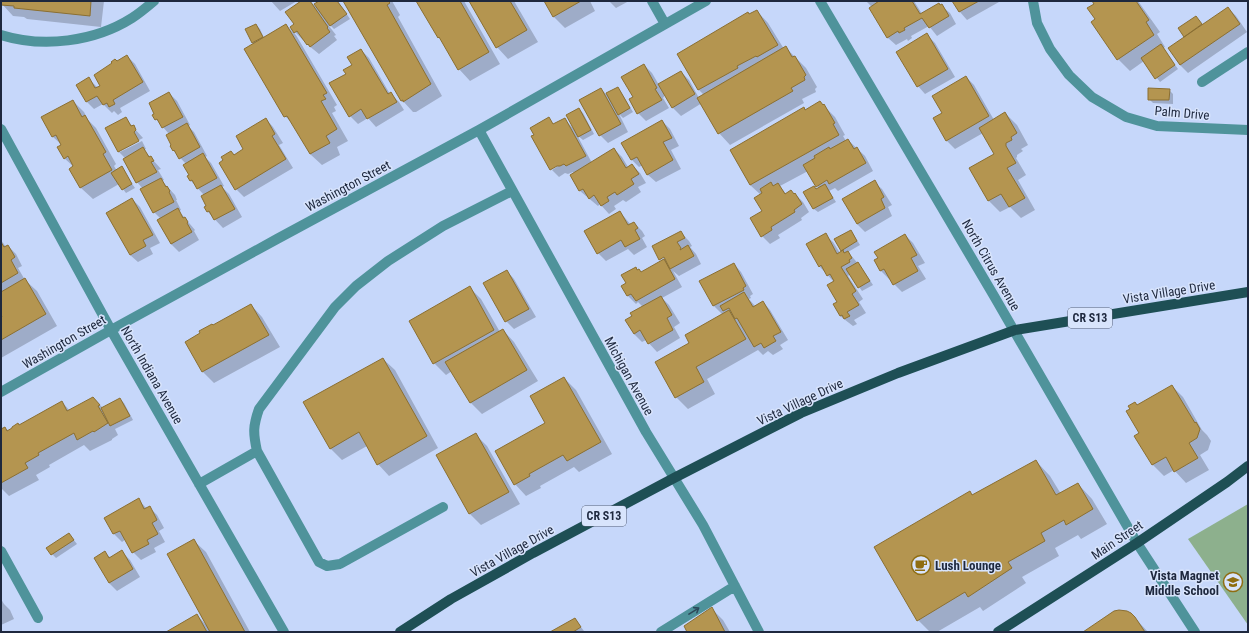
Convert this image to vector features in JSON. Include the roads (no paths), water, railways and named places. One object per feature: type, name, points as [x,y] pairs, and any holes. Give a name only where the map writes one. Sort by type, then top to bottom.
[{"type":"main road","name":"Vista Village Drive","points":[[400,632],[452,599],[526,557],[674,478],[801,413],[898,373],[1015,330],[1248,292]]},
{"type":"main road","name":"Main Street","points":[[998,632],[1137,543],[1248,466]]},
{"type":"street","points":[[652,1],[666,24]]},
{"type":"street","name":"Washington Street","points":[[1,392],[284,235],[479,130],[706,1]]},
{"type":"street","name":"North Citrus Avenue","points":[[820,1],[1015,330],[1137,543],[1195,632]]},
{"type":"street","name":"Palm Drive","points":[[1033,1],[1037,23],[1050,49],[1069,75],[1092,97],[1126,116],[1157,126],[1248,130]]},
{"type":"street","points":[[1,35],[44,42],[74,40],[104,32],[131,18],[149,2]]},
{"type":"street","points":[[1202,82],[1248,52]]},
{"type":"street","name":"North Indiana Avenue","points":[[1,129],[111,330],[284,632]]},
{"type":"street","name":"Michigan Avenue","points":[[479,130],[646,432],[703,525],[760,632]]},
{"type":"street","points":[[443,507],[340,564],[327,566],[319,562],[257,451],[254,438],[254,422],[259,409],[335,307],[356,286],[388,261],[444,226],[512,191]]},
{"type":"street","points":[[199,484],[257,451]]},
{"type":"street","points":[[1,551],[38,618]]},
{"type":"street","points":[[661,632],[735,586]]},
{"type":"place","name":"Lush Lounge","points":[[921,565]]},
{"type":"place","name":"Vista Magnet Middle School","points":[[1233,582]]}]
